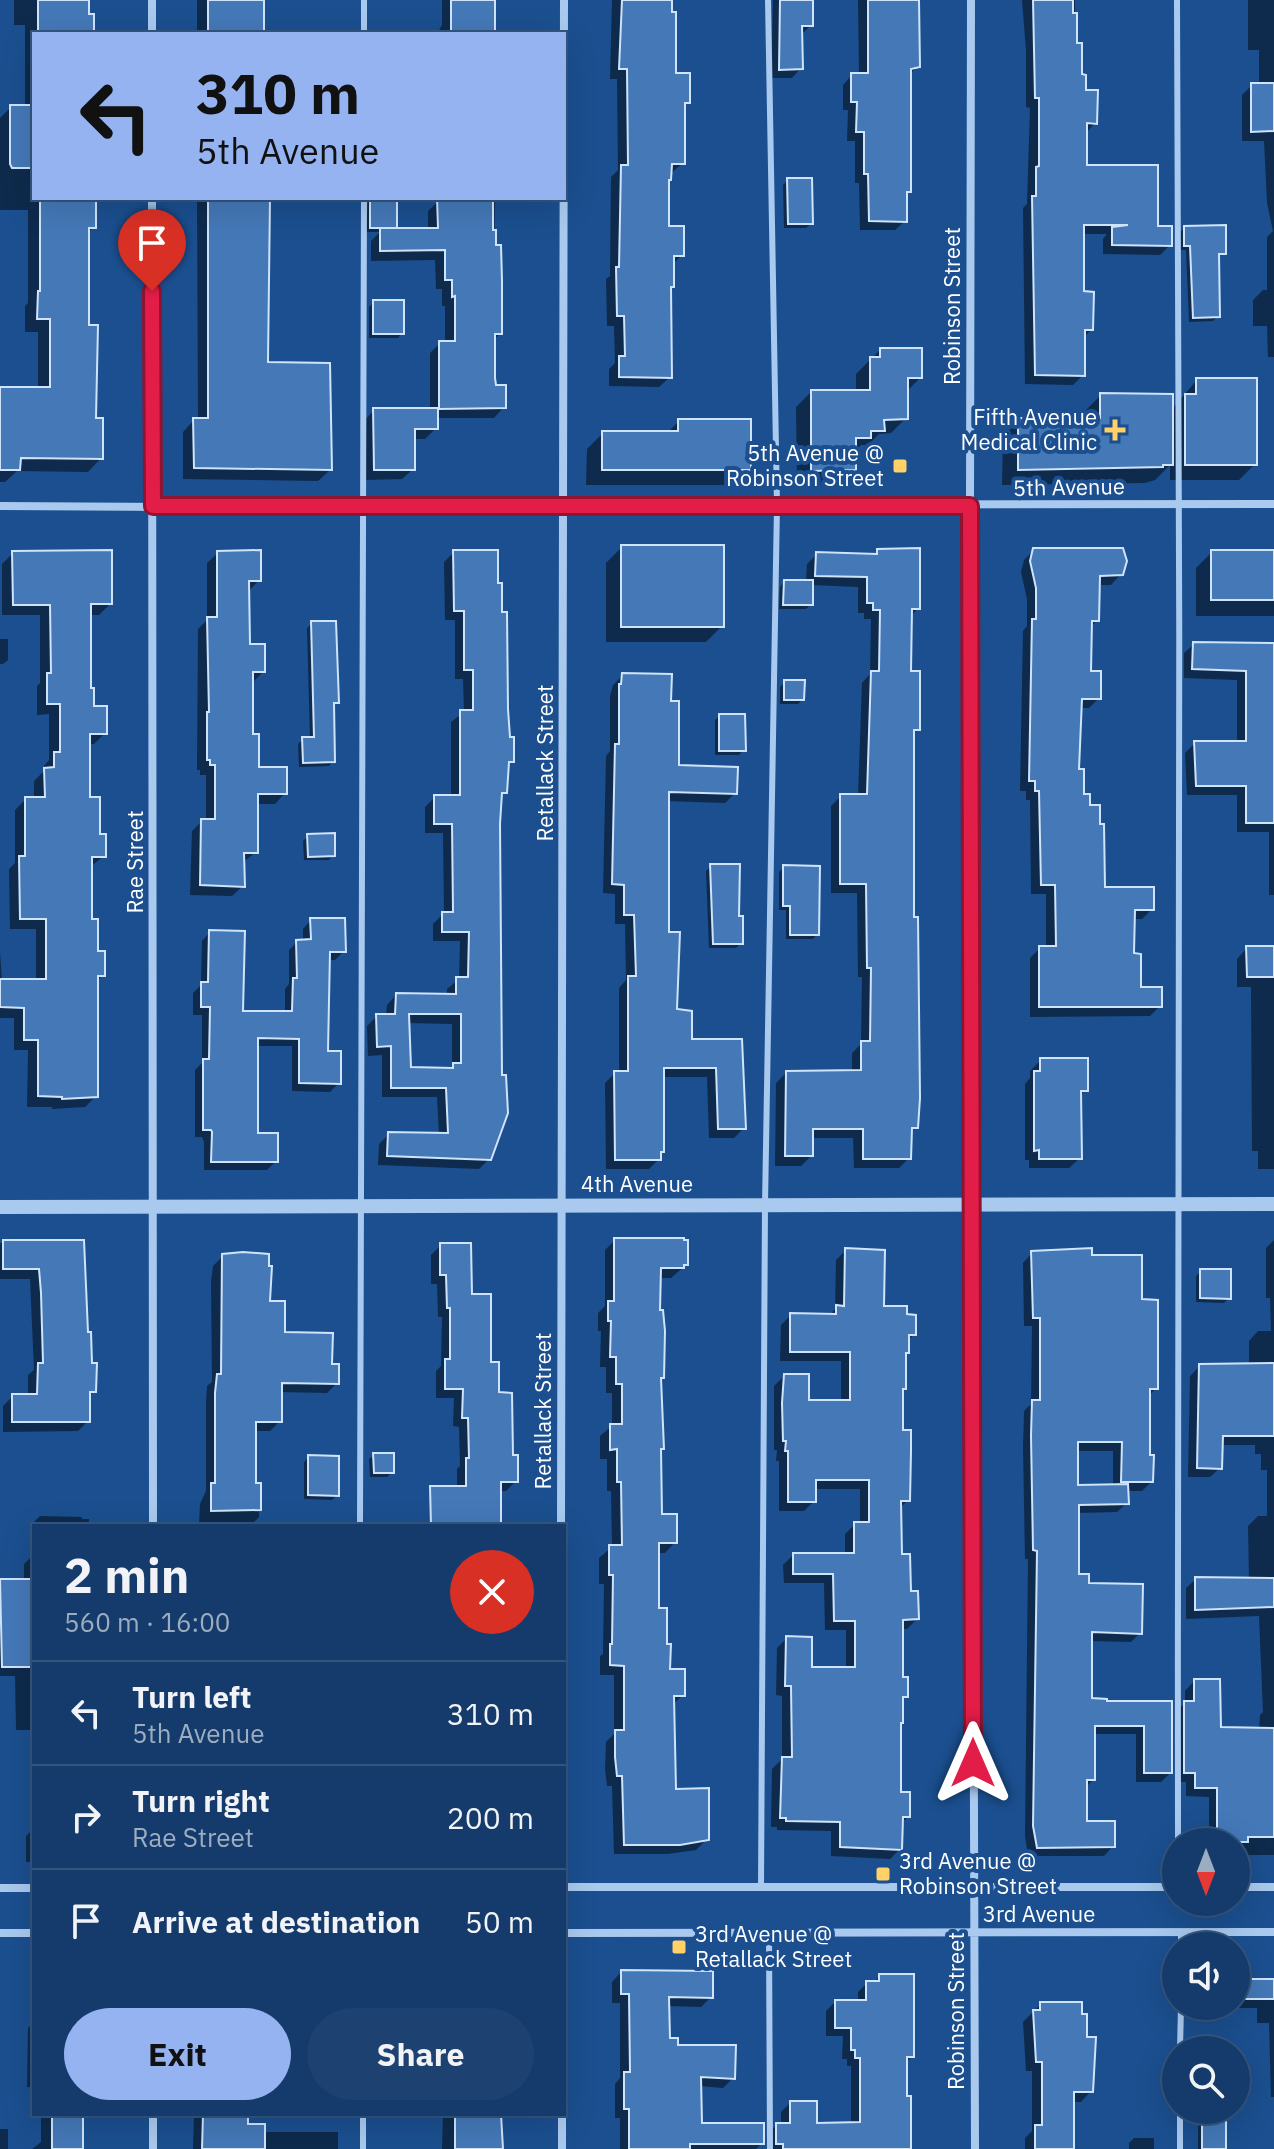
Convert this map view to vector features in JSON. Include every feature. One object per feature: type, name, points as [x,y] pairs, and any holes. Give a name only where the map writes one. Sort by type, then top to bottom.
[{"type":"street","points":[[152,0],[152,32]]},
{"type":"street","name":"Retallack Street","points":[[564,0],[564,32]]},
{"type":"street","name":"Robinson Street","points":[[971,0],[975,2149]]},
{"type":"street","name":"Rae Street","points":[[152,200],[153,1524]]},
{"type":"street","name":"Retallack Street","points":[[561,1524],[564,200]]},
{"type":"street","name":"5th Avenue","points":[[0,506],[364,508],[1274,504]]},
{"type":"street","name":"4th Avenue","points":[[0,1207],[1274,1204]]},
{"type":"street","name":"3rd Avenue","points":[[566,1887],[1162,1887]]},
{"type":"street","points":[[1250,1887],[1274,1887]]},
{"type":"street","points":[[0,1888],[32,1888]]},
{"type":"street","name":"3rd Avenue","points":[[566,1933],[1162,1932]]},
{"type":"street","name":"3rd Avenue","points":[[1250,1932],[1274,1932]]},
{"type":"street","points":[[0,1933],[32,1933]]},
{"type":"street","points":[[153,2116],[153,2149]]},
{"type":"street","points":[[562,2116],[562,2149]]},
{"type":"lane","points":[[364,0],[364,32]]},
{"type":"lane","points":[[761,1887],[765,1205],[777,505],[768,0]]},
{"type":"lane","points":[[1177,0],[1181,504],[1177,1204],[1178,1828]]},
{"type":"lane","points":[[360,1524],[364,200]]},
{"type":"lane","points":[[769,1933],[770,2149]]},
{"type":"lane","points":[[363,2116],[363,2149]]},
{"type":"lane","points":[[1180,2124],[1180,2149]]},
{"type":"building","points":[[38,0],[89,0],[89,14],[94,14],[94,32],[38,32]]},
{"type":"building","points":[[208,0],[264,0],[264,32],[208,31]]},
{"type":"building","points":[[451,0],[495,0],[495,32],[451,32]]},
{"type":"building","points":[[622,0],[672,0],[672,12],[676,12],[676,73],[690,73],[690,103],[685,103],[685,164],[672,164],[669,180],[669,226],[684,226],[684,256],[674,256],[674,287],[671,287],[672,378],[619,377],[619,356],[625,356],[624,316],[617,316],[616,267],[619,267],[621,165],[628,165],[627,69],[619,69]]},
{"type":"building","points":[[780,0],[813,0],[813,26],[802,26],[803,69],[779,70]]},
{"type":"building","points":[[868,0],[919,0],[920,67],[911,69],[911,192],[907,192],[907,222],[869,221],[864,132],[856,132],[857,102],[851,102],[851,73],[868,73]]},
{"type":"building","points":[[1033,0],[1073,0],[1073,13],[1077,13],[1077,43],[1082,43],[1082,74],[1086,75],[1086,90],[1098,90],[1097,124],[1087,123],[1087,165],[1158,165],[1158,226],[1172,226],[1172,246],[1112,245],[1112,227],[1128,225],[1084,225],[1084,291],[1094,292],[1093,330],[1085,330],[1085,376],[1035,375],[1032,196],[1036,196],[1036,167],[1039,166],[1039,98],[1035,98]]},
{"type":"building","points":[[1251,83],[1274,83],[1274,131],[1251,132]]},
{"type":"building","points":[[10,105],[32,105],[32,168],[12,168]]},
{"type":"building","points":[[787,178],[812,178],[813,224],[788,224]]},
{"type":"building","points":[[40,200],[96,200],[96,228],[89,228],[89,325],[98,325],[96,418],[103,418],[103,459],[21,458],[20,470],[0,470],[0,387],[50,387],[50,319],[37,319]]},
{"type":"building","points":[[208,200],[270,200],[268,362],[330,363],[332,470],[194,468],[193,418],[208,418]]},
{"type":"building","points":[[370,200],[397,200],[397,228],[370,228]]},
{"type":"building","points":[[437,200],[493,200],[493,230],[496,230],[496,245],[501,245],[502,281],[502,334],[495,334],[495,378],[496,385],[506,385],[506,408],[439,409],[439,341],[455,341],[455,296],[452,297],[452,280],[445,280],[445,250],[380,251],[380,228],[438,228]]},
{"type":"building","points":[[1226,225],[1226,254],[1219,254],[1220,317],[1193,318],[1190,246],[1184,246],[1184,226]]},
{"type":"building","points":[[373,300],[404,300],[404,334],[373,334]]},
{"type":"building","points":[[880,348],[922,348],[922,378],[908,378],[908,419],[884,420],[885,431],[871,431],[871,438],[856,438],[856,470],[811,471],[811,390],[870,390],[870,357],[880,357]]},
{"type":"building","points":[[1196,378],[1257,378],[1257,465],[1185,465],[1185,394],[1196,394]]},
{"type":"building","points":[[1100,393],[1173,394],[1173,465],[1018,470],[1018,418],[1100,418]]},
{"type":"building","points":[[373,408],[438,408],[438,429],[415,429],[415,470],[374,470]]},
{"type":"building","points":[[678,419],[751,419],[751,470],[602,470],[602,431],[678,431]]},
{"type":"building","points":[[621,545],[724,545],[724,627],[621,627]]},
{"type":"building","points":[[920,548],[920,609],[912,609],[911,671],[920,671],[920,730],[914,730],[918,1128],[912,1128],[911,1159],[863,1159],[863,1129],[813,1129],[813,1156],[785,1156],[786,1071],[861,1070],[861,1041],[870,1041],[871,968],[867,968],[866,884],[840,884],[840,794],[867,794],[871,671],[879,671],[880,610],[873,610],[873,603],[867,603],[867,577],[815,576],[816,552],[877,554],[877,549]]},
{"type":"building","points":[[1033,548],[1123,548],[1127,561],[1123,575],[1100,576],[1099,621],[1092,621],[1091,671],[1101,671],[1101,699],[1082,699],[1079,769],[1084,769],[1084,794],[1090,794],[1090,805],[1100,805],[1100,824],[1104,824],[1105,887],[1154,887],[1154,910],[1135,910],[1134,953],[1141,954],[1141,987],[1162,987],[1162,1007],[1039,1007],[1039,946],[1056,946],[1055,885],[1041,885],[1039,791],[1035,791],[1035,781],[1029,781],[1032,619],[1036,619],[1036,588],[1030,561]]},
{"type":"building","points":[[112,550],[112,604],[91,604],[91,688],[94,688],[94,706],[107,706],[107,734],[90,734],[90,797],[100,797],[100,834],[106,834],[106,857],[92,857],[92,919],[98,919],[98,951],[105,951],[105,976],[98,976],[98,1097],[62,1099],[38,1096],[38,1040],[24,1040],[24,1008],[0,1007],[0,979],[46,979],[46,919],[20,919],[19,856],[25,856],[25,797],[45,797],[44,768],[54,767],[54,752],[60,752],[60,704],[47,704],[47,673],[51,673],[50,605],[13,605],[12,551]]},
{"type":"building","points":[[261,550],[261,581],[249,581],[250,644],[265,644],[265,672],[253,672],[253,734],[259,734],[259,767],[287,767],[287,794],[258,794],[258,853],[244,853],[245,887],[200,885],[201,819],[215,819],[215,765],[210,765],[210,760],[207,760],[207,617],[217,617],[217,551]]},
{"type":"building","points":[[453,550],[498,550],[502,612],[507,612],[508,709],[510,737],[514,737],[514,762],[509,762],[507,793],[502,793],[500,824],[502,1075],[506,1075],[508,1113],[491,1160],[387,1156],[388,1132],[448,1133],[446,1088],[391,1088],[391,1046],[377,1047],[376,1014],[395,1014],[396,993],[456,994],[456,977],[468,977],[469,932],[442,932],[442,912],[453,912],[452,824],[434,824],[434,795],[460,795],[460,710],[473,710],[473,670],[464,670],[464,611],[454,611]],"holes":[[[409,1014],[461,1014],[461,1063],[453,1063],[453,1068],[411,1067]]]},
{"type":"building","points":[[1211,550],[1274,550],[1274,600],[1211,600]]},
{"type":"building","points":[[784,580],[813,580],[813,605],[783,605]]},
{"type":"building","points":[[311,621],[336,621],[339,703],[334,703],[335,762],[303,763],[302,737],[314,737]]},
{"type":"building","points":[[1193,642],[1274,643],[1274,823],[1246,823],[1246,786],[1196,786],[1194,741],[1246,741],[1246,671],[1192,669]]},
{"type":"building","points":[[622,673],[672,674],[671,701],[679,701],[679,765],[738,767],[737,794],[669,792],[669,932],[680,932],[677,1009],[692,1011],[692,1039],[742,1039],[746,1129],[718,1129],[716,1068],[664,1068],[664,1152],[661,1152],[661,1160],[615,1160],[614,1071],[628,1071],[628,976],[636,976],[634,915],[624,915],[624,885],[612,884],[615,744],[619,744],[619,684]]},
{"type":"building","points":[[784,680],[805,680],[804,700],[784,700]]},
{"type":"building","points":[[719,714],[745,714],[746,751],[719,751]]},
{"type":"building","points":[[335,833],[335,856],[308,857],[307,834]]},
{"type":"building","points":[[710,864],[740,864],[739,916],[743,916],[743,944],[713,944]]},
{"type":"building","points":[[783,865],[820,866],[819,935],[790,935],[790,906],[783,906]]},
{"type":"building","points":[[310,918],[345,918],[346,952],[330,952],[328,1051],[341,1051],[341,1084],[299,1083],[299,1039],[258,1038],[258,1133],[278,1133],[278,1162],[211,1162],[212,1132],[203,1130],[203,1059],[209,1059],[210,1007],[201,1007],[201,982],[208,982],[209,930],[245,931],[243,1011],[292,1011],[293,978],[297,978],[296,940],[311,939]]},
{"type":"building","points":[[1246,946],[1274,946],[1274,977],[1247,977]]},
{"type":"building","points":[[1040,1058],[1088,1058],[1088,1091],[1081,1091],[1082,1159],[1039,1159],[1039,1150],[1034,1151],[1034,1071],[1040,1071]]},
{"type":"building","points":[[614,1238],[688,1240],[688,1265],[684,1268],[661,1268],[660,1310],[663,1310],[665,1331],[664,1378],[661,1378],[664,1449],[661,1449],[662,1514],[677,1514],[677,1543],[659,1543],[659,1608],[667,1608],[670,1669],[685,1669],[685,1696],[674,1696],[676,1789],[709,1788],[709,1840],[680,1845],[624,1845],[622,1776],[617,1776],[615,1730],[624,1730],[624,1666],[610,1665],[613,1575],[609,1575],[609,1545],[622,1545],[617,1449],[610,1450],[610,1424],[622,1424],[622,1384],[616,1384],[616,1357],[610,1357],[611,1321],[608,1321],[608,1301],[614,1301]]},
{"type":"building","points":[[3,1240],[84,1240],[88,1332],[91,1332],[92,1363],[97,1363],[96,1392],[90,1392],[90,1422],[12,1422],[12,1394],[37,1394],[38,1363],[43,1363],[41,1293],[39,1269],[3,1269]]},
{"type":"building","points":[[440,1243],[471,1243],[472,1294],[491,1294],[491,1362],[499,1362],[499,1392],[512,1393],[513,1455],[518,1455],[518,1482],[501,1482],[501,1524],[431,1524],[430,1486],[466,1486],[466,1458],[469,1458],[468,1418],[462,1418],[463,1389],[445,1389],[445,1359],[450,1359],[450,1308],[447,1308],[446,1275],[440,1275]]},
{"type":"building","points":[[845,1248],[885,1250],[884,1306],[907,1306],[907,1314],[916,1315],[916,1335],[909,1335],[906,1389],[903,1389],[903,1430],[911,1430],[911,1451],[910,1501],[901,1501],[902,1554],[910,1554],[911,1591],[918,1591],[919,1619],[903,1620],[903,1677],[908,1677],[908,1697],[903,1697],[901,1723],[901,1792],[910,1792],[910,1817],[903,1817],[902,1850],[840,1847],[840,1822],[786,1821],[786,1818],[780,1818],[782,1757],[792,1757],[791,1686],[785,1686],[786,1636],[812,1637],[812,1667],[855,1667],[855,1621],[834,1621],[833,1574],[793,1574],[793,1553],[854,1553],[854,1522],[869,1522],[869,1480],[816,1480],[816,1502],[788,1502],[788,1451],[785,1451],[786,1441],[783,1441],[782,1403],[784,1374],[809,1374],[809,1400],[850,1400],[850,1352],[790,1352],[790,1313],[836,1314],[836,1305],[844,1306]]},
{"type":"building","points":[[1092,1248],[1092,1255],[1142,1255],[1142,1299],[1158,1300],[1158,1389],[1150,1389],[1153,1482],[1121,1482],[1122,1442],[1078,1442],[1078,1485],[1128,1484],[1129,1504],[1079,1505],[1079,1574],[1089,1574],[1089,1583],[1143,1584],[1142,1634],[1092,1632],[1092,1698],[1107,1701],[1172,1701],[1172,1773],[1144,1773],[1144,1726],[1095,1726],[1095,1780],[1087,1780],[1087,1821],[1115,1821],[1115,1847],[1037,1848],[1033,1826],[1037,1551],[1033,1550],[1031,1436],[1032,1400],[1040,1400],[1040,1318],[1033,1318],[1031,1251]]},
{"type":"building","points":[[222,1254],[269,1254],[269,1266],[272,1266],[270,1301],[285,1301],[285,1332],[333,1333],[332,1364],[339,1364],[339,1384],[282,1383],[282,1422],[256,1422],[256,1483],[261,1483],[261,1510],[211,1511],[211,1483],[215,1483],[215,1393],[217,1374],[221,1374]]},
{"type":"building","points":[[1200,1269],[1231,1269],[1231,1299],[1200,1298]]},
{"type":"building","points":[[1274,1363],[1274,1436],[1223,1436],[1222,1469],[1197,1468],[1199,1364]]},
{"type":"building","points":[[373,1453],[394,1453],[394,1473],[374,1473]]},
{"type":"building","points":[[308,1455],[339,1456],[339,1496],[308,1495]]},
{"type":"building","points":[[1195,1577],[1274,1578],[1274,1607],[1195,1610]]},
{"type":"building","points":[[0,1579],[32,1579],[32,1667],[2,1667]]},
{"type":"building","points":[[1194,1679],[1220,1679],[1221,1727],[1274,1728],[1274,1837],[1250,1837],[1250,1828],[1217,1828],[1217,1788],[1195,1788],[1195,1773],[1184,1773],[1184,1701],[1194,1701]]},
{"type":"building","points":[[621,1970],[713,1971],[713,1998],[669,1997],[670,2038],[678,2038],[678,2045],[736,2045],[735,2079],[701,2077],[702,2123],[764,2123],[764,2144],[690,2144],[690,2149],[629,2149],[629,2109],[624,2109],[624,2072],[630,2072],[629,1994],[621,1994]]},
{"type":"building","points":[[879,1974],[914,1974],[914,2057],[907,2057],[911,2149],[783,2149],[783,2144],[776,2144],[776,2123],[790,2123],[790,2101],[817,2101],[817,2123],[860,2122],[860,2058],[855,2058],[855,2050],[851,2050],[851,2028],[835,2028],[835,2000],[866,2000],[866,1981],[879,1981]]},
{"type":"building","points":[[1250,1979],[1274,1979],[1274,1999],[1250,1999]]},
{"type":"building","points":[[1040,2002],[1082,2002],[1082,2014],[1087,2014],[1087,2037],[1096,2037],[1093,2092],[1074,2092],[1074,2149],[1035,2149],[1035,2125],[1042,2125],[1042,2062],[1036,2062],[1033,2010],[1040,2010]]},
{"type":"building","points":[[203,2116],[248,2116],[248,2124],[265,2124],[265,2149],[202,2149]]},
{"type":"building","points":[[455,2116],[501,2116],[503,2149],[455,2149]]},
{"type":"building","points":[[52,2117],[83,2117],[83,2149],[52,2149]]},
{"type":"building","points":[[1202,2124],[1226,2124],[1226,2149],[1202,2149]]},
{"type":"place","name":"Fifth Avenue Medical Clinic","points":[[1115,430]]},
{"type":"place","name":"5th Avenue @ Robinson Street","points":[[900,466]]},
{"type":"place","name":"3rd Avenue @ Robinson Street","points":[[883,1874]]},
{"type":"place","name":"3rd Avenue @ Retallack Street","points":[[679,1947]]},
{"type":"route","points":[[152,291],[153,506],[970,506],[973,1763]]}]
